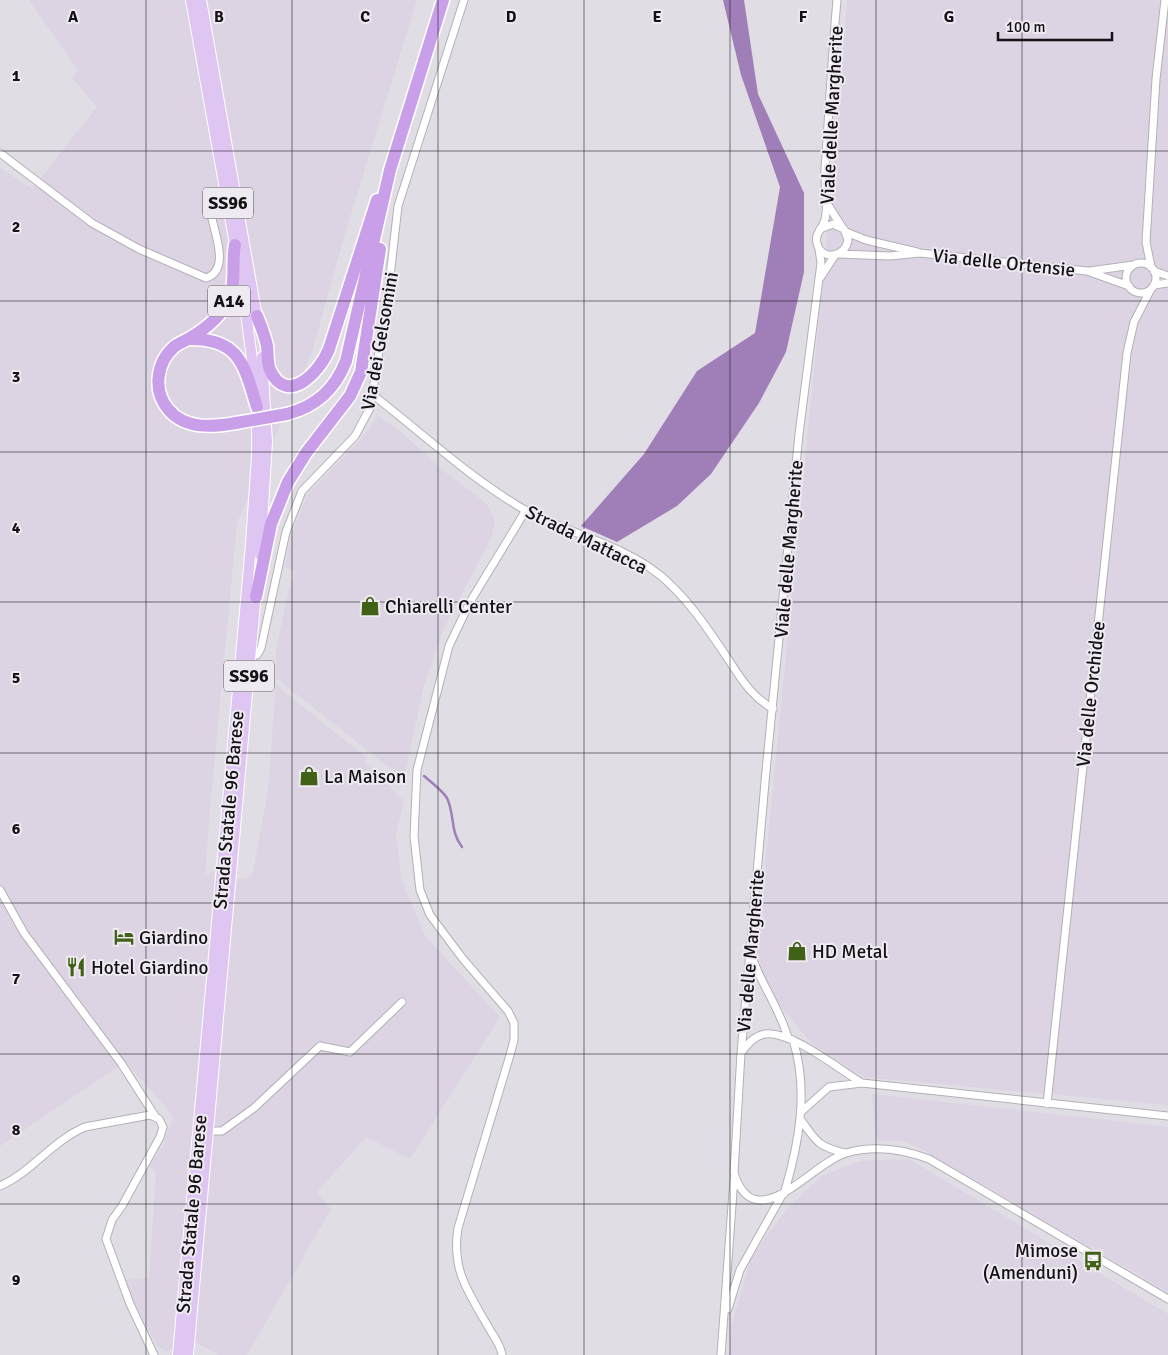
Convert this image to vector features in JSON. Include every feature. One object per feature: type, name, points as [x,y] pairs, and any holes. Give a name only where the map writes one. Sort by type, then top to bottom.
[{"type":"highway","points":[[188,339],[174,347],[162,363],[158,379],[158,389],[164,403],[173,414],[189,423],[211,426],[236,424],[287,414],[308,407],[320,400],[331,388],[343,369],[369,268],[390,170],[443,0]]},
{"type":"highway","points":[[258,316],[266,343],[269,366],[276,378],[292,385],[299,384],[313,376],[325,360],[370,215],[390,170]]},
{"type":"highway","points":[[256,597],[270,524],[288,482],[306,453],[350,396],[361,372],[383,229],[383,196]]},
{"type":"highway","name":"A14","points":[[188,339],[210,324],[228,302],[234,286],[232,260],[235,245]]},
{"type":"highway","name":"A14","points":[[188,339],[215,340],[231,349],[244,368],[257,407]]},
{"type":"main road","name":"Strada Statale 96 Barese","points":[[178,1355],[251,545],[257,456],[257,407],[251,339],[191,0]]},
{"type":"main road","name":"Strada Statale 96 Barese","points":[[188,1355],[256,597],[266,480],[267,442],[264,375],[258,316],[201,0]]},
{"type":"street","name":"Via dei Gelsomini","points":[[251,654],[257,655],[261,648],[286,532],[302,491],[355,436],[364,422],[373,395],[398,206],[464,0]]},
{"type":"street","name":"Viale delle Margherite","points":[[820,229],[826,220],[825,178],[837,0]]},
{"type":"street","name":"Via delle Orchidee","points":[[1047,1104],[1127,353],[1134,322],[1152,287],[1153,269],[1146,242],[1156,79],[1165,0]]},
{"type":"street","points":[[0,153],[92,224],[139,249],[206,278],[215,273],[220,262],[211,214],[212,208],[215,202],[227,198]]},
{"type":"street","points":[[816,288],[830,260],[847,244],[844,230],[826,202]]},
{"type":"street","points":[[837,255],[826,255],[819,249],[816,239],[820,229],[828,224],[844,230]]},
{"type":"street","name":"Via delle Ortensie","points":[[844,230],[866,240],[906,248],[920,253]]},
{"type":"street","name":"Viale delle Margherite","points":[[759,850],[799,434],[816,288],[821,263],[819,249]]},
{"type":"street","name":"Via delle Ortensie","points":[[837,255],[890,256],[920,253],[1087,271],[1129,286]]},
{"type":"street","points":[[1168,276],[1142,263],[1133,265],[1128,272],[1129,286],[1141,292],[1168,283]]},
{"type":"street","name":"Via delle Ortensie","points":[[1087,271],[1133,265]]},
{"type":"street","name":"Strada Mattacca","points":[[373,395],[481,480],[526,510],[618,550],[644,564],[662,577],[682,596],[710,632],[753,695],[773,708]]},
{"type":"street","points":[[502,1355],[462,1280],[455,1255],[461,1219],[514,1040],[514,1023],[508,1011],[463,960],[430,915],[420,890],[414,836],[417,770],[449,646],[470,602],[526,510]]},
{"type":"street","name":"Via delle Margherite","points":[[721,1355],[741,1053],[759,850]]},
{"type":"street","points":[[0,890],[24,932],[121,1063],[162,1124],[163,1131],[122,1206],[112,1220],[106,1240],[130,1304],[154,1355]]},
{"type":"street","points":[[723,1329],[740,1270],[783,1195],[796,1148],[800,1115],[800,1065],[783,1021],[759,978],[750,952]]},
{"type":"street","points":[[208,1132],[222,1130],[247,1113],[320,1046],[350,1052],[402,1002]]},
{"type":"street","name":"Via delle Margherite","points":[[741,1053],[748,1044],[761,1034],[777,1034],[791,1039]]},
{"type":"street","points":[[791,1039],[862,1083]]},
{"type":"street","points":[[800,1115],[829,1087],[862,1083],[1168,1116]]},
{"type":"street","points":[[0,1186],[11,1181],[54,1145],[75,1131],[100,1124],[150,1115],[155,1116]]},
{"type":"street","points":[[800,1115],[813,1139],[826,1148],[845,1153]]},
{"type":"street","points":[[734,1173],[737,1183],[744,1192],[762,1200],[775,1199],[783,1195],[821,1165],[845,1153],[883,1149],[902,1150],[929,1159],[1168,1299]]},
{"type":"shaded area","points":[[29,0],[417,0],[341,247],[312,353],[237,523],[205,876],[214,871],[214,881],[247,878],[253,872],[268,791],[276,685],[367,758],[364,761],[404,801],[396,834],[401,878],[425,936],[500,1017],[410,1159],[366,1137],[317,1192],[331,1209],[247,1355],[219,1355],[195,1342],[166,1351],[157,1346],[132,1298],[126,1280],[149,1278],[156,1173],[150,1166],[163,1145],[173,1118],[166,1107],[125,1062],[0,1146],[0,168],[32,189],[97,107],[72,78],[78,70]]},
{"type":"shaded area","points":[[723,0],[744,0],[758,94],[804,193],[804,272],[786,352],[759,403],[711,474],[677,506],[617,542],[581,526],[644,454],[697,371],[755,333],[780,187],[741,75]]},
{"type":"shaded area","points":[[847,0],[1168,0],[1168,1105],[864,1077],[811,1043],[778,1003],[756,961],[831,197]]},
{"type":"shaded area","name":"Chiarelli Center","points":[[378,416],[401,432],[445,472],[482,500],[488,506],[495,520],[491,538],[444,628],[424,685],[404,779],[276,678],[276,651],[287,597],[295,571],[285,567],[291,537],[307,495],[361,439]]},
{"type":"shaded area","points":[[872,1094],[1168,1127],[1168,1292],[923,1150],[902,1141],[877,1141]]},
{"type":"shaded area","points":[[909,1159],[1168,1314],[1168,1355],[729,1355],[731,1327],[752,1256],[786,1210],[821,1176],[862,1161]]},
{"type":"waterway","points":[[424,776],[447,798],[454,829],[462,847]]},
{"type":"place","name":"Chiarelli Center","points":[[370,606]]},
{"type":"place","name":"La Maison","points":[[309,776]]},
{"type":"place","name":"Giardino","points":[[124,937]]},
{"type":"place","name":"HD Metal","points":[[797,951]]},
{"type":"place","name":"Hotel Giardino","points":[[76,967]]},
{"type":"place","name":"Mimose (Amenduni)","points":[[1093,1261]]}]
